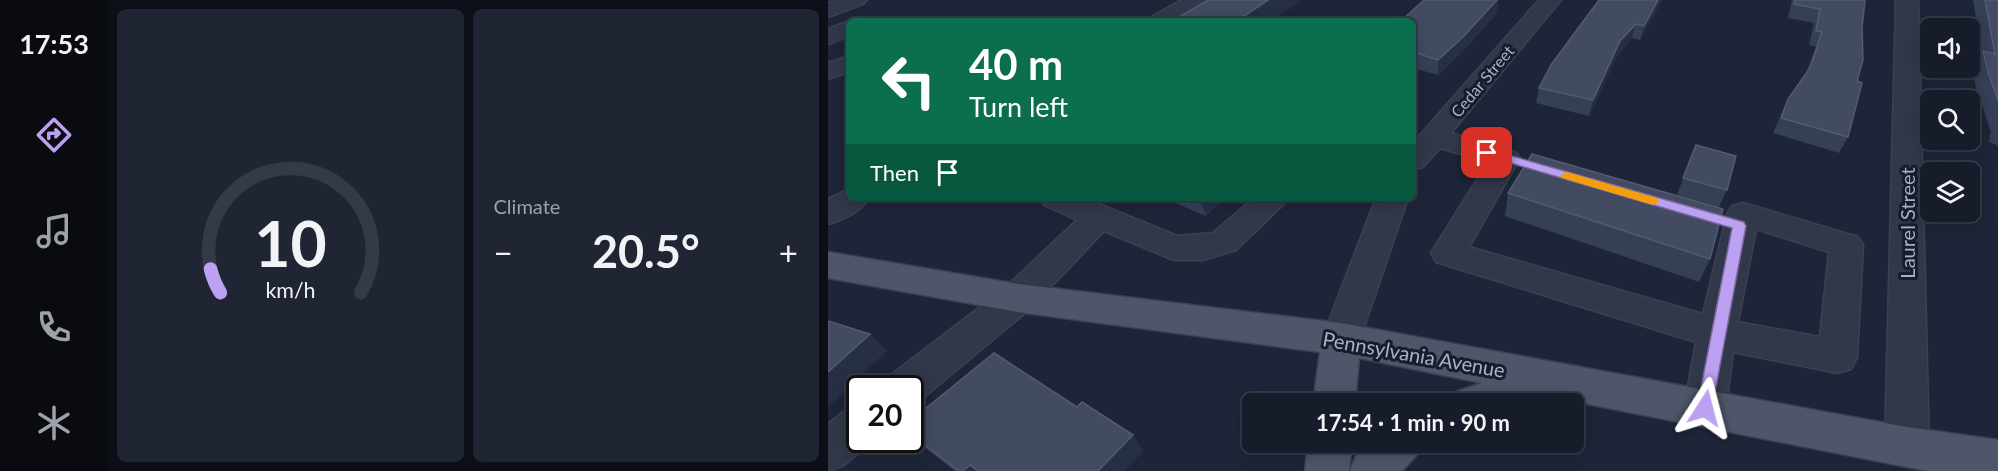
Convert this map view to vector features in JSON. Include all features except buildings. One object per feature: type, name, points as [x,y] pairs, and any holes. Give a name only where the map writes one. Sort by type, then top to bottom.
[{"type":"main road","name":"Pennsylvania Avenue","points":[[828,265],[1018,298],[1341,339],[1907,447],[1998,461]]},
{"type":"main road","points":[[1335,393],[1341,339]]},
{"type":"main road","points":[[1505,393],[1548,378]]},
{"type":"main road","points":[[1327,471],[1329,453]]},
{"type":"main road","points":[[1372,471],[1390,453]]},
{"type":"street","points":[[828,13],[856,0]]},
{"type":"street","points":[[1166,18],[1197,0]]},
{"type":"street","name":"Cedar Street","points":[[1424,149],[1550,0]]},
{"type":"street","name":"Laurel Street","points":[[1907,0],[1907,447]]},
{"type":"street","points":[[828,13],[846,22]]},
{"type":"street","points":[[828,37],[846,29]]},
{"type":"street","points":[[828,72],[846,64]]},
{"type":"street","points":[[1424,149],[1516,161],[1448,253],[1717,333],[1837,357],[1846,244],[1743,214],[1728,223],[1717,333],[1705,408]]},
{"type":"street","points":[[828,213],[849,201]]},
{"type":"street","points":[[1062,201],[1174,248],[1203,248],[1224,242],[1271,201]]},
{"type":"street","points":[[1341,339],[1391,201]]},
{"type":"street","points":[[921,375],[1018,298],[1099,217]]},
{"type":"street","points":[[828,450],[846,436]]},
{"type":"slow traffic","points":[[1567,176],[1653,201]]},
{"type":"route","points":[[1487,153],[1740,226],[1717,333],[1705,408]]}]
